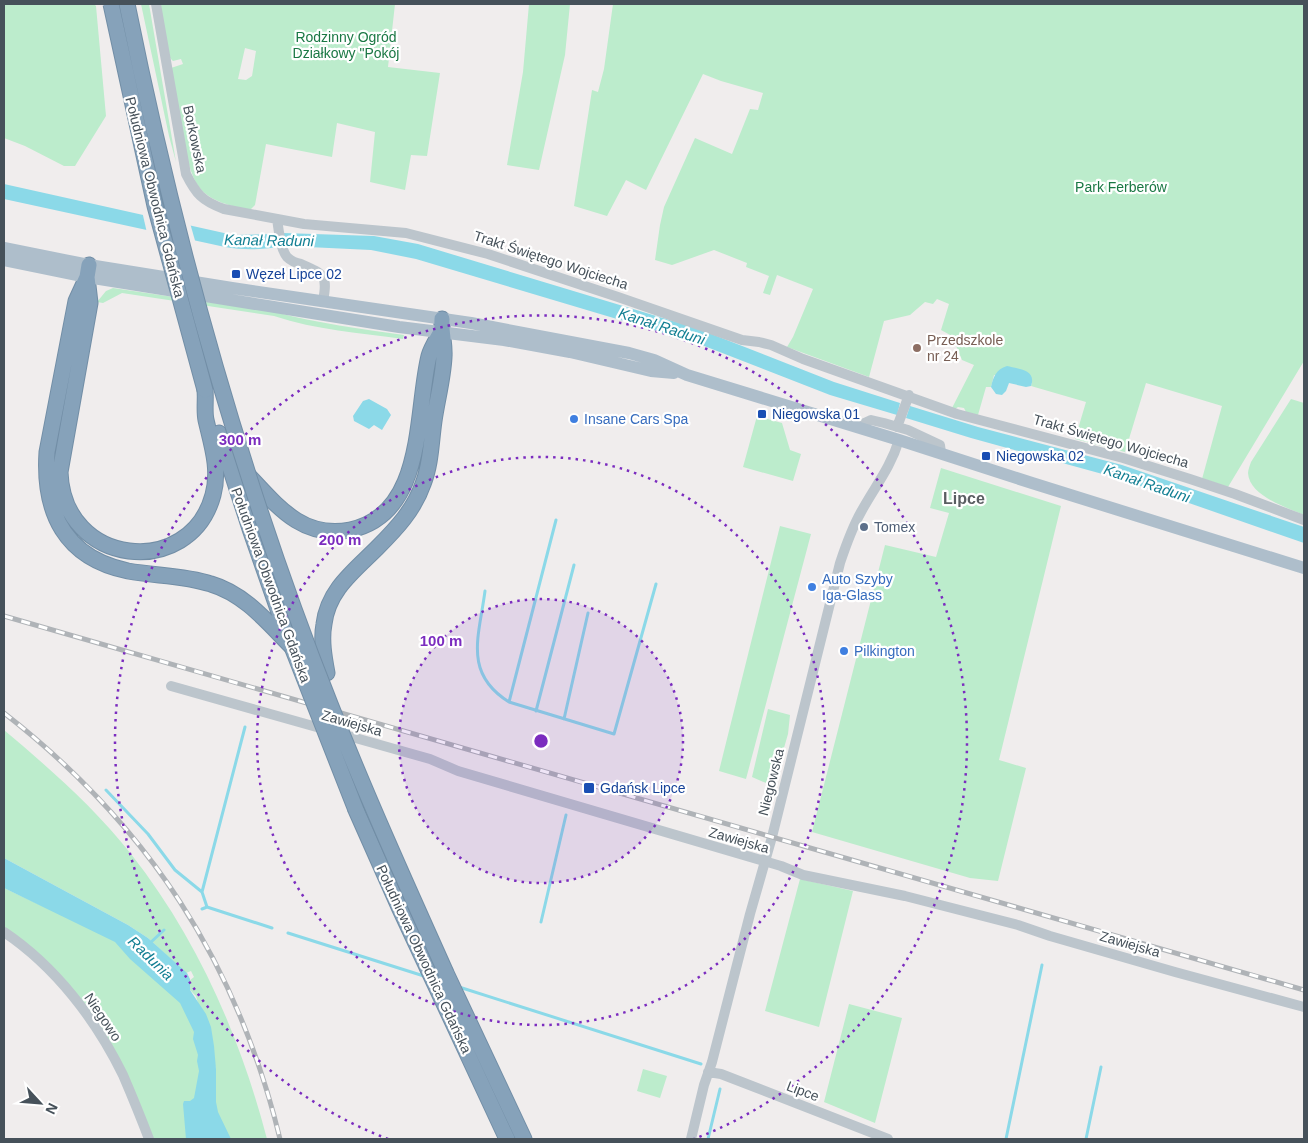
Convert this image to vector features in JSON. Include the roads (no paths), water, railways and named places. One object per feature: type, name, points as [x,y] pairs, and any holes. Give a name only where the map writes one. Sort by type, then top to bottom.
[{"type":"highway","name":"Południowa Obwodnica Gdańska","points":[[111,4],[151,190],[179,299],[205,390],[252,538],[331,748],[391,890],[507,1139]]},
{"type":"highway","name":"Południowa Obwodnica Gdańska","points":[[127,4],[154,131],[183,252],[249,476],[288,592],[338,725],[397,864],[524,1139]]},
{"type":"highway","points":[[88,271],[90,303],[47,452],[46,477],[49,499],[57,522],[68,538],[89,556],[108,565],[128,571],[198,580],[230,592],[245,602],[292,647]]},
{"type":"highway","points":[[249,476],[284,512],[306,526],[327,531],[344,531],[372,522],[387,510],[397,499],[404,487],[433,382],[444,356],[442,326]]},
{"type":"highway","points":[[71,368],[69,429],[60,472],[63,494],[72,516],[87,534],[104,544],[122,551],[148,552],[178,541],[196,527],[209,507],[216,483],[216,470],[212,438],[206,419],[205,390]]},
{"type":"highway","points":[[338,725],[335,695],[327,673],[324,651],[323,626],[325,615],[335,592],[389,536],[402,521],[417,498],[428,469],[433,382]]},
{"type":"main road","points":[[4,248],[88,271],[400,327],[471,323],[629,353],[654,360],[687,375],[856,427],[899,428],[941,453],[1304,568]]},
{"type":"main road","points":[[4,260],[323,300],[442,326]]},
{"type":"street","name":"Borkowska","points":[[156,4],[186,174],[195,191],[212,204],[224,209],[278,224]]},
{"type":"street","points":[[278,224],[284,250],[289,259],[320,272],[324,277],[326,286],[323,300]]},
{"type":"street","name":"Trakt Świętego Wojciecha","points":[[278,224],[304,224],[406,232],[488,254],[742,340],[771,345],[907,399],[1115,456],[1244,497],[1304,520]]},
{"type":"street","points":[[899,428],[907,399]]},
{"type":"street","name":"Niegowska","points":[[690,1139],[845,547],[861,512],[888,469],[899,428]]},
{"type":"street","name":"Zawiejska","points":[[171,686],[430,759],[458,771],[781,866],[803,875],[905,896],[1018,925],[1136,961],[1304,1007]]},
{"type":"street","name":"Niegowo","points":[[4,932],[49,969],[71,993],[116,1062],[149,1139]]},
{"type":"street","name":"Lipce","points":[[708,1072],[721,1074],[888,1139]]},
{"type":"water","name":"Kanał Raduni","points":[[4,184],[233,235],[274,234],[277,247],[238,249],[225,247],[4,199]]},
{"type":"water","name":"Kanał Raduni","points":[[283,233],[374,236],[418,244],[696,328],[834,382],[900,403],[897,415],[830,395],[694,342],[416,259],[371,250],[287,246]]},
{"type":"water","points":[[1007,366],[1029,373],[1032,380],[1031,386],[1026,387],[1009,383],[1002,395],[996,394],[991,387],[993,380],[1003,367]]},
{"type":"water","points":[[369,399],[387,409],[391,415],[382,430],[374,425],[369,429],[354,421],[353,416],[363,401]]},
{"type":"water","name":"Kanał Raduni","points":[[910,406],[978,427],[1122,465],[1304,527],[1304,543],[1117,478],[906,418]]},
{"type":"water","name":"Radunia","points":[[4,858],[128,925],[148,938],[187,973],[190,979],[190,990],[206,1014],[211,1027],[216,1069],[216,1102],[218,1112],[231,1139],[186,1139],[183,1104],[184,1101],[190,1101],[194,1098],[199,1071],[198,1055],[193,1039],[194,1032],[180,1003],[130,959],[115,942],[4,888]]},
{"type":"waterway","points":[[509,702],[556,520]]},
{"type":"waterway","points":[[536,711],[574,565]]},
{"type":"waterway","points":[[485,591],[477,653],[485,679],[495,691],[509,702],[614,734],[656,584]]},
{"type":"waterway","points":[[564,719],[588,613]]},
{"type":"waterway","points":[[202,909],[207,907],[202,892],[245,727]]},
{"type":"waterway","points":[[106,790],[148,834],[175,870],[202,892]]},
{"type":"waterway","points":[[541,922],[566,815]]},
{"type":"waterway","points":[[207,907],[272,928]]},
{"type":"waterway","name":"Radunia","points":[[150,943],[164,930]]},
{"type":"waterway","points":[[288,933],[427,977]]},
{"type":"waterway","points":[[1006,1139],[1042,965]]},
{"type":"waterway","points":[[459,987],[701,1064]]},
{"type":"waterway","points":[[1086,1139],[1101,1067]]},
{"type":"waterway","points":[[708,1139],[720,1089]]},
{"type":"railway","points":[[4,616],[1304,990]]},
{"type":"railway","points":[[4,713],[55,756],[102,802],[143,850],[180,902],[212,956],[239,1014],[262,1074],[280,1139]]},
{"type":"place","name":"Węzeł Lipce 02","points":[[236,274]]},
{"type":"place","name":"Przedszkole nr 24","points":[[917,348]]},
{"type":"place","name":"Niegowska 01","points":[[762,414]]},
{"type":"place","name":"Insane Cars Spa","points":[[574,419]]},
{"type":"place","name":"Niegowska 02","points":[[986,456]]},
{"type":"place","name":"Tomex","points":[[864,527]]},
{"type":"place","name":"Auto Szyby Iga-Glass","points":[[812,587]]},
{"type":"place","name":"Pilkington","points":[[844,651]]},
{"type":"place","name":"Gdańsk Lipce","points":[[589,788]]},
{"type":"district","name":"Lipce","points":[[964,498]]},
{"type":"park label","name":"Rodzinny Ogród Działkowy \"Pokój","points":[[346,46]]},
{"type":"park label","name":"Park Ferberów","points":[[1121,187]]}]
